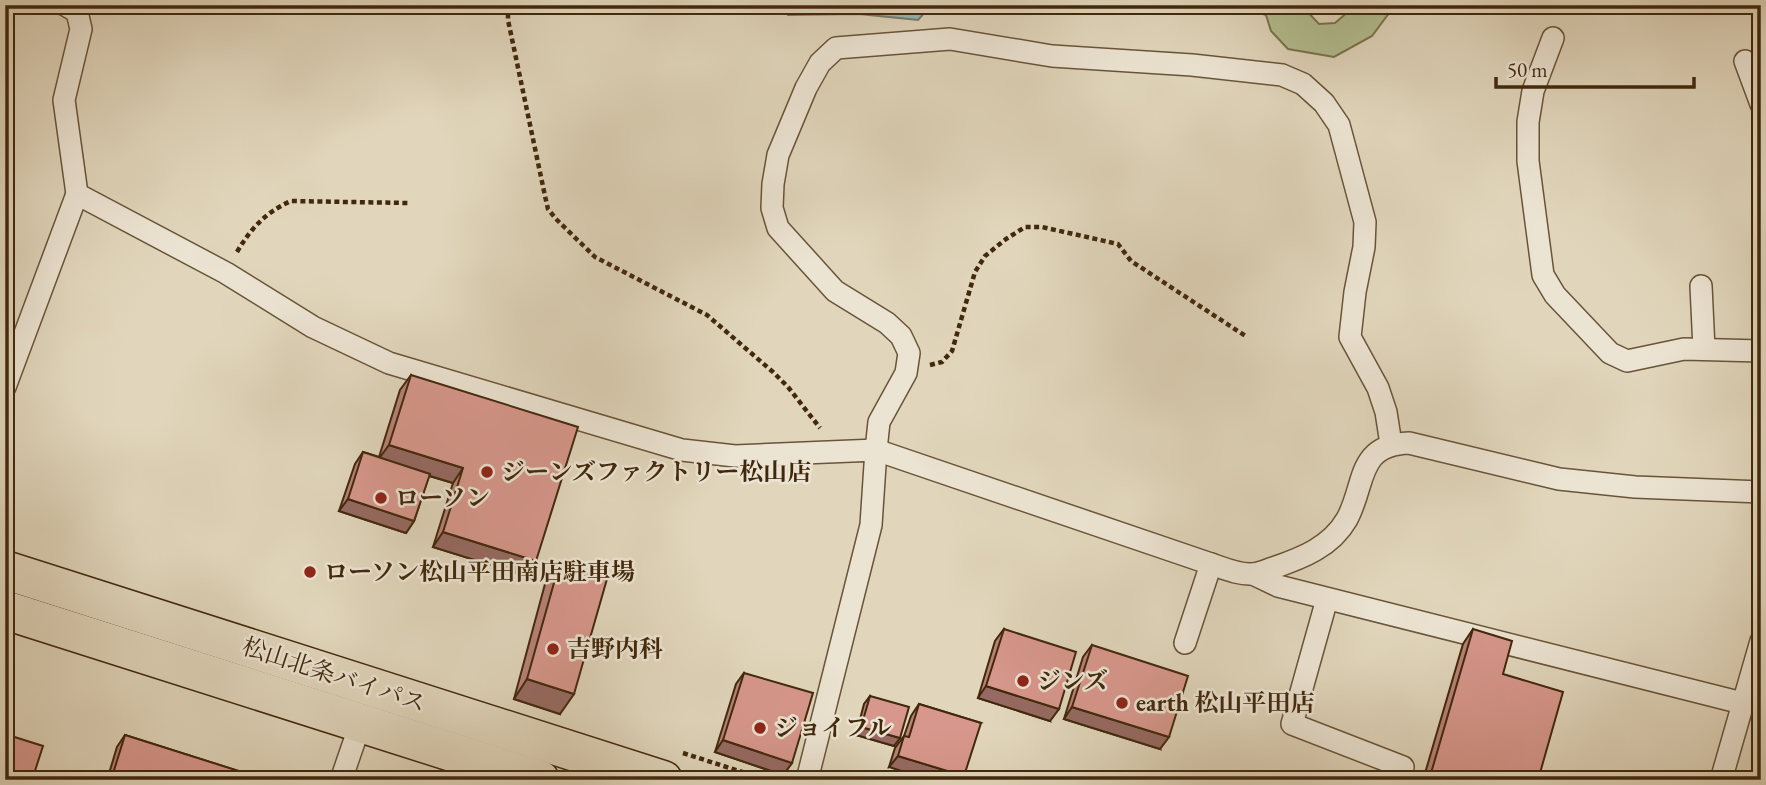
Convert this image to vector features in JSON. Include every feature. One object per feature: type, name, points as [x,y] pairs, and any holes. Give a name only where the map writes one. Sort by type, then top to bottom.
[{"type":"highway","name":"松山北条バイパス","points":[[5,570],[663,780]]},
{"type":"highway","name":"松山北条バイパス","points":[[5,610],[540,780]]},
{"type":"street","points":[[5,387],[77,194],[64,100],[81,29],[77,12],[65,5]]},
{"type":"street","points":[[1553,38],[1534,91],[1528,122],[1528,162],[1543,275],[1555,295],[1611,353],[1627,360],[1684,349],[1761,351]]},
{"type":"street","points":[[807,780],[871,525],[879,422],[906,373],[909,353],[901,336],[887,323],[835,291],[778,228],[772,208],[773,184],[787,132],[820,63],[836,48],[950,39],[1052,56],[1192,65],[1282,75],[1303,84],[1324,103],[1339,125],[1354,173],[1365,222],[1364,247],[1350,338],[1378,388],[1386,412],[1391,444]]},
{"type":"street","points":[[1752,74],[1761,104]]},
{"type":"street","points":[[77,194],[226,273],[313,327],[389,363],[682,450],[735,456],[876,450],[1211,564],[1253,574],[1278,586],[1742,704]]},
{"type":"street","points":[[1702,286],[1704,349]]},
{"type":"street","points":[[1253,574],[1314,552],[1333,538],[1347,518],[1366,466],[1376,454],[1391,444],[1409,443],[1559,479],[1635,487],[1761,492]]},
{"type":"street","points":[[1185,643],[1211,564]]},
{"type":"street","points":[[1327,599],[1292,724],[1404,767]]},
{"type":"street","points":[[1727,778],[1742,704],[1761,641]]},
{"type":"street","points":[[341,780],[361,725],[371,687]]},
{"type":"path","points":[[508,5],[508,20],[548,209],[595,257],[707,315],[788,387],[813,422],[842,452]]},
{"type":"path","points":[[226,273],[259,220],[274,208],[291,201],[410,203]]},
{"type":"path","points":[[908,360],[932,365],[942,362],[952,351],[975,272],[985,256],[1025,227],[1042,227],[1118,244],[1138,266],[1247,337]]},
{"type":"green space","points":[[1237,5],[1301,5],[1319,24],[1335,23],[1356,5],[1395,5],[1372,36],[1334,57],[1288,49],[1271,31],[1266,15]]},
{"type":"water","points":[[780,5],[924,5],[928,9],[918,20],[859,14],[788,15]]},
{"type":"building","name":"ジーンズファクトリー松山店","points":[[411,375],[578,427],[536,561],[443,532],[463,468],[389,445]]},
{"type":"building","name":"ローソン","points":[[363,452],[430,474],[414,521],[348,499]]},
{"type":"building","name":"吉野内科","points":[[559,565],[607,579],[574,694],[527,679]]},
{"type":"building","name":"ジンズ","points":[[1004,629],[1076,652],[1059,709],[986,686]]},
{"type":"building","points":[[1473,629],[1512,641],[1503,674],[1563,692],[1538,780],[1429,780]]},
{"type":"building","name":"earth 松山平田店","points":[[1092,645],[1188,676],[1169,737],[1072,707]]},
{"type":"building","name":"ジョイフル","points":[[744,673],[813,693],[792,763],[723,740]]},
{"type":"building","points":[[870,696],[909,707],[900,738],[861,727]]},
{"type":"building","points":[[919,704],[981,723],[964,776],[898,756],[904,736],[909,737]]},
{"type":"building","points":[[5,734],[43,746],[32,780],[5,780]]},
{"type":"building","points":[[125,735],[267,780],[111,780]]},
{"type":"place","name":"ジーンズファクトリー松山店","points":[[487,472]]},
{"type":"place","name":"ローソン","points":[[381,498]]},
{"type":"place","name":"ローソン松山平田南店駐車場","points":[[310,572]]},
{"type":"place","name":"吉野内科","points":[[553,649]]},
{"type":"place","name":"ジンズ","points":[[1023,681]]},
{"type":"place","name":"earth 松山平田店","points":[[1122,703]]},
{"type":"place","name":"ジョイフル","points":[[760,728]]}]
